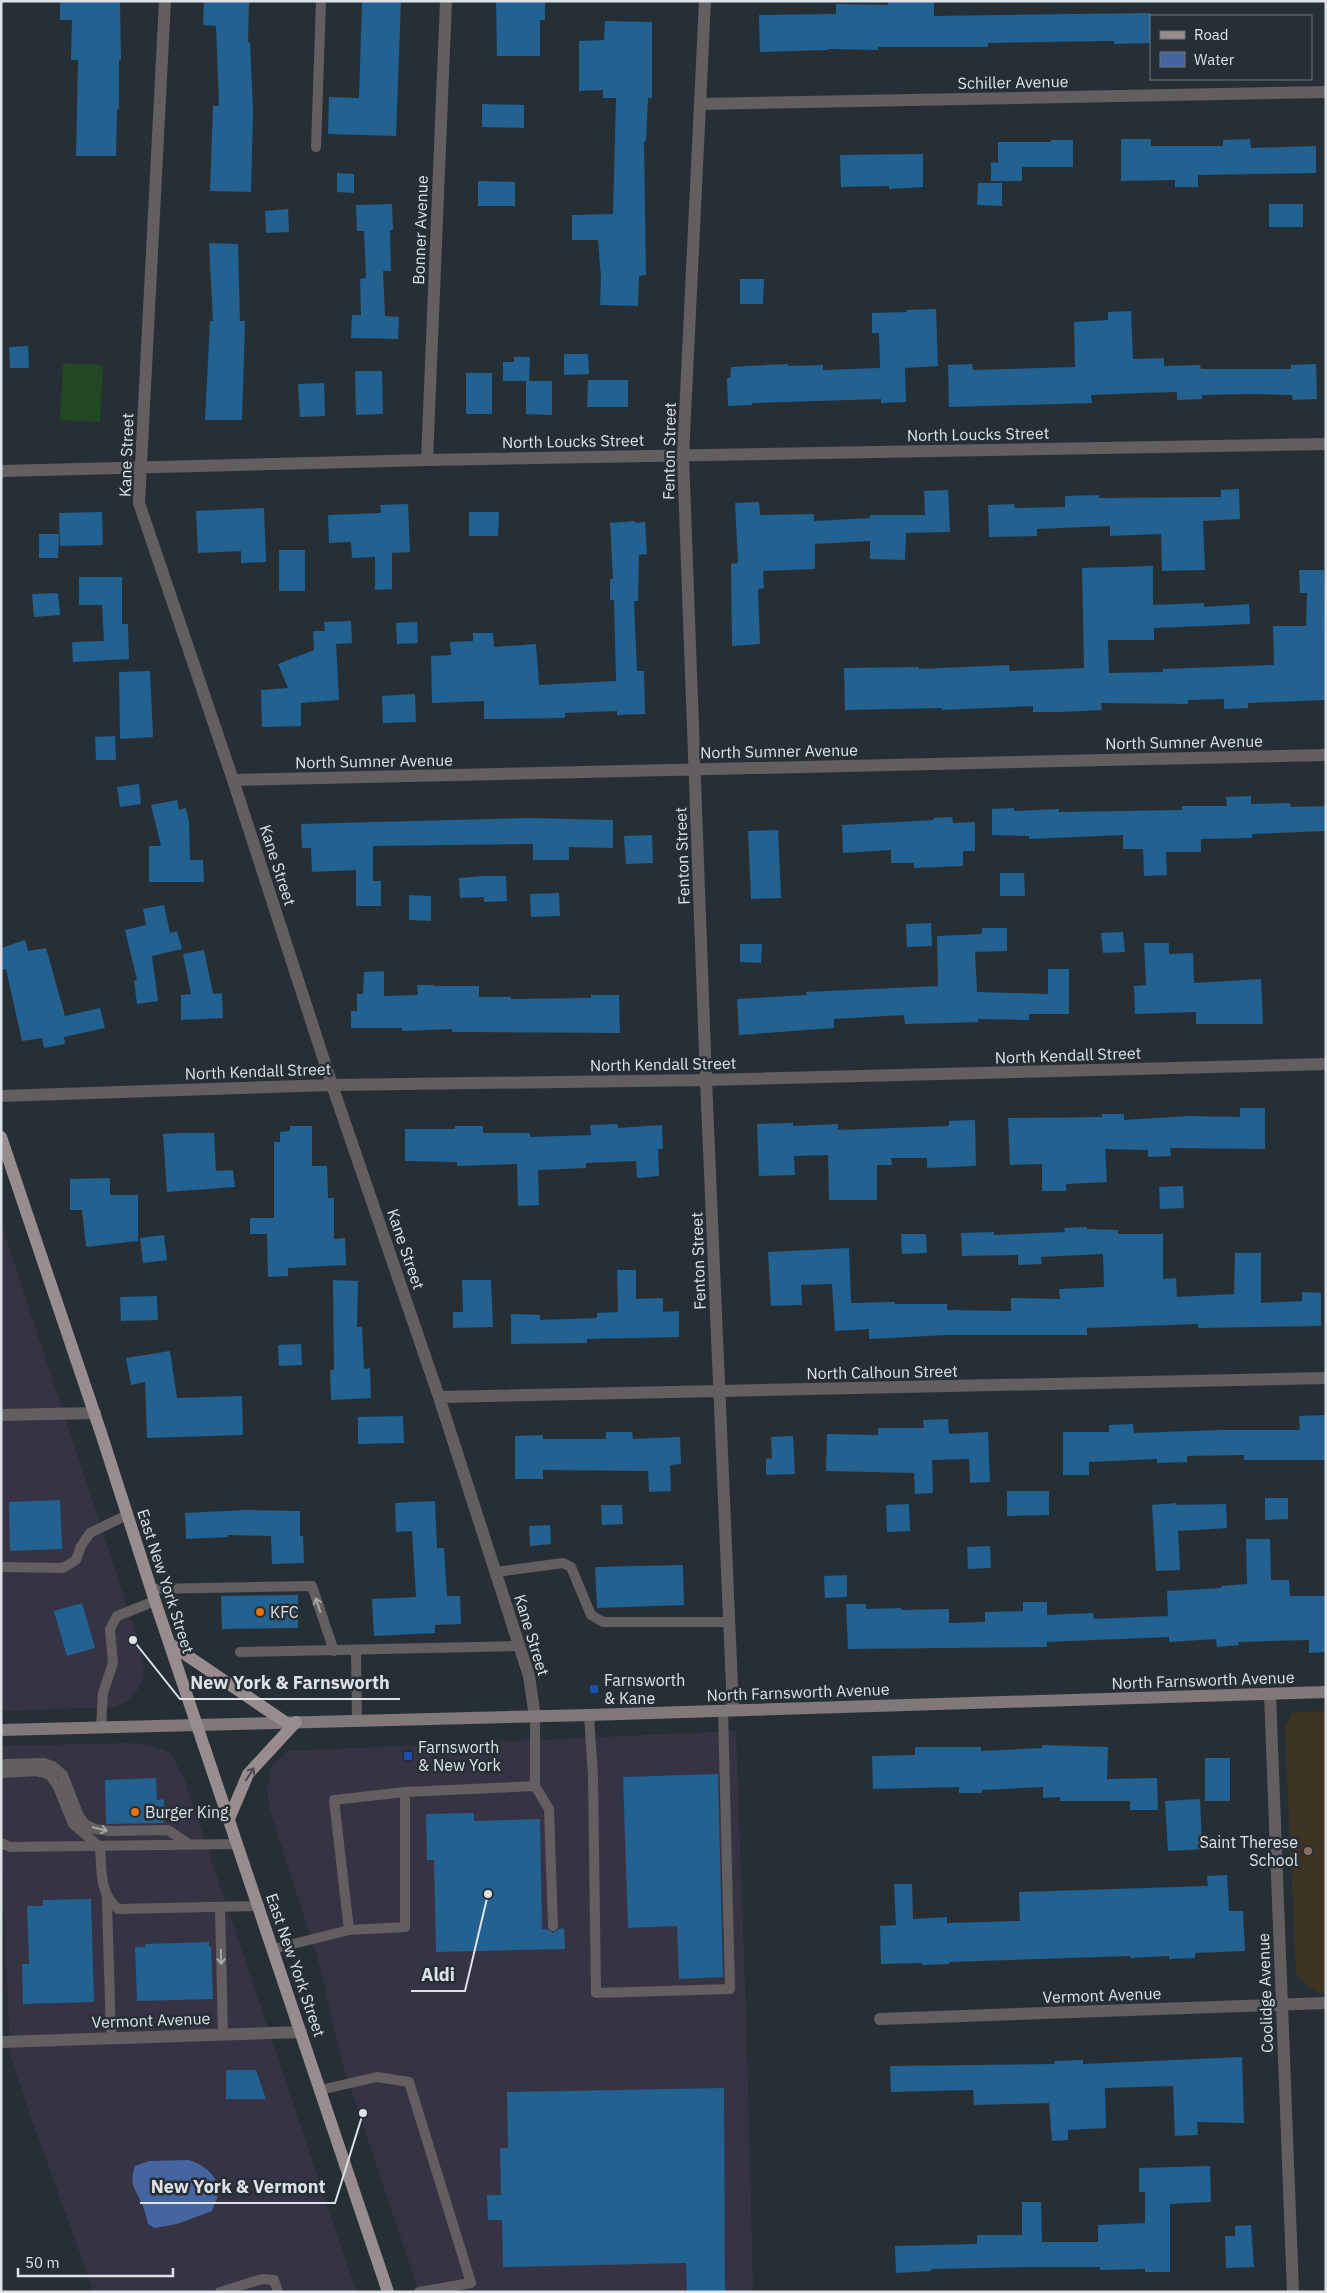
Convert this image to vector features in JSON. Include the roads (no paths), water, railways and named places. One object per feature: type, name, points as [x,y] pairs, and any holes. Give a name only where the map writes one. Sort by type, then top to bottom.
[{"type":"main road","name":"East New York Street","points":[[1,1137],[388,2292]]},
{"type":"main road","points":[[170,1644],[291,1722],[248,1774],[229,1818]]},
{"type":"main road","name":"North Farnsworth Avenue","points":[[1,1730],[535,1717],[1326,1692]]},
{"type":"street","name":"Kane Street","points":[[165,1],[139,503],[233,780],[332,1085],[439,1397],[529,1676],[535,1717]]},
{"type":"street","name":"Bonner Avenue","points":[[427,460],[446,1]]},
{"type":"street","name":"Fenton Street","points":[[705,1],[683,456],[706,1080],[730,1622],[728,1710]]},
{"type":"street","name":"Schiller Avenue","points":[[701,104],[1326,92]]},
{"type":"street","name":"North Loucks Street","points":[[1,471],[427,460],[1326,444]]},
{"type":"street","name":"North Sumner Avenue","points":[[233,780],[1326,755]]},
{"type":"street","name":"North Kendall Street","points":[[1,1096],[332,1085],[706,1080],[1326,1064]]},
{"type":"street","name":"North Calhoun Street","points":[[439,1397],[1326,1378]]},
{"type":"street","points":[[1,1416],[95,1413]]},
{"type":"street","name":"Coolidge Avenue","points":[[1270,1694],[1293,2292]]},
{"type":"street","name":"Vermont Avenue","points":[[880,2020],[1326,2003]]},
{"type":"street","name":"Vermont Avenue","points":[[1,2042],[301,2032]]},
{"type":"lane","points":[[316,147],[321,1]]},
{"type":"lane","points":[[1,1567],[63,1568],[76,1560],[81,1546],[90,1533],[127,1515]]},
{"type":"lane","points":[[496,1572],[563,1563],[571,1567],[592,1615],[603,1622],[730,1622]]},
{"type":"lane","points":[[101,1727],[103,1693],[113,1663],[110,1629],[117,1616],[153,1595],[312,1586],[334,1651]]},
{"type":"lane","points":[[240,1652],[519,1646]]},
{"type":"lane","points":[[356,1650],[357,1720]]},
{"type":"lane","points":[[589,1715],[593,1776],[596,1993],[730,1989],[728,1710]]},
{"type":"lane","points":[[535,1717],[535,1786],[549,1809],[554,1926]]},
{"type":"lane","points":[[1,1768],[5,1764],[44,1763],[54,1767],[62,1775],[79,1816],[85,1824],[95,1829],[109,1831],[168,1830],[190,1845]]},
{"type":"lane","points":[[1,1772],[36,1771],[50,1775],[58,1787],[73,1824],[100,1847],[103,1885],[108,1900],[110,2038]]},
{"type":"lane","points":[[349,1930],[334,1800],[404,1792],[535,1786]]},
{"type":"lane","points":[[273,1949],[349,1930],[405,1927],[404,1792]]},
{"type":"lane","points":[[1,1843],[10,1847],[238,1844]]},
{"type":"lane","points":[[108,1900],[118,1909],[259,1906]]},
{"type":"lane","points":[[220,1908],[223,2034]]},
{"type":"lane","points":[[320,2090],[377,2077],[409,2082],[472,2287],[419,2292]]},
{"type":"lane","points":[[220,2292],[262,2279],[274,2280],[278,2292]]},
{"type":"water","points":[[188,2160],[204,2167],[216,2180],[218,2194],[212,2211],[177,2224],[155,2228],[148,2224],[143,2206],[134,2186],[135,2166],[149,2161]]},
{"type":"place","name":"KFC","points":[[260,1612]]},
{"type":"place","name":"New York & Farnsworth","points":[[133,1640]]},
{"type":"place","name":"Farnsworth & Kane","points":[[594,1689]]},
{"type":"place","name":"Farnsworth & New York","points":[[408,1756]]},
{"type":"place","name":"Burger King","points":[[135,1812]]},
{"type":"place","name":"Saint Therese School","points":[[1308,1851]]},
{"type":"place","name":"Aldi","points":[[488,1894]]},
{"type":"place","name":"New York & Vermont","points":[[363,2113]]}]
